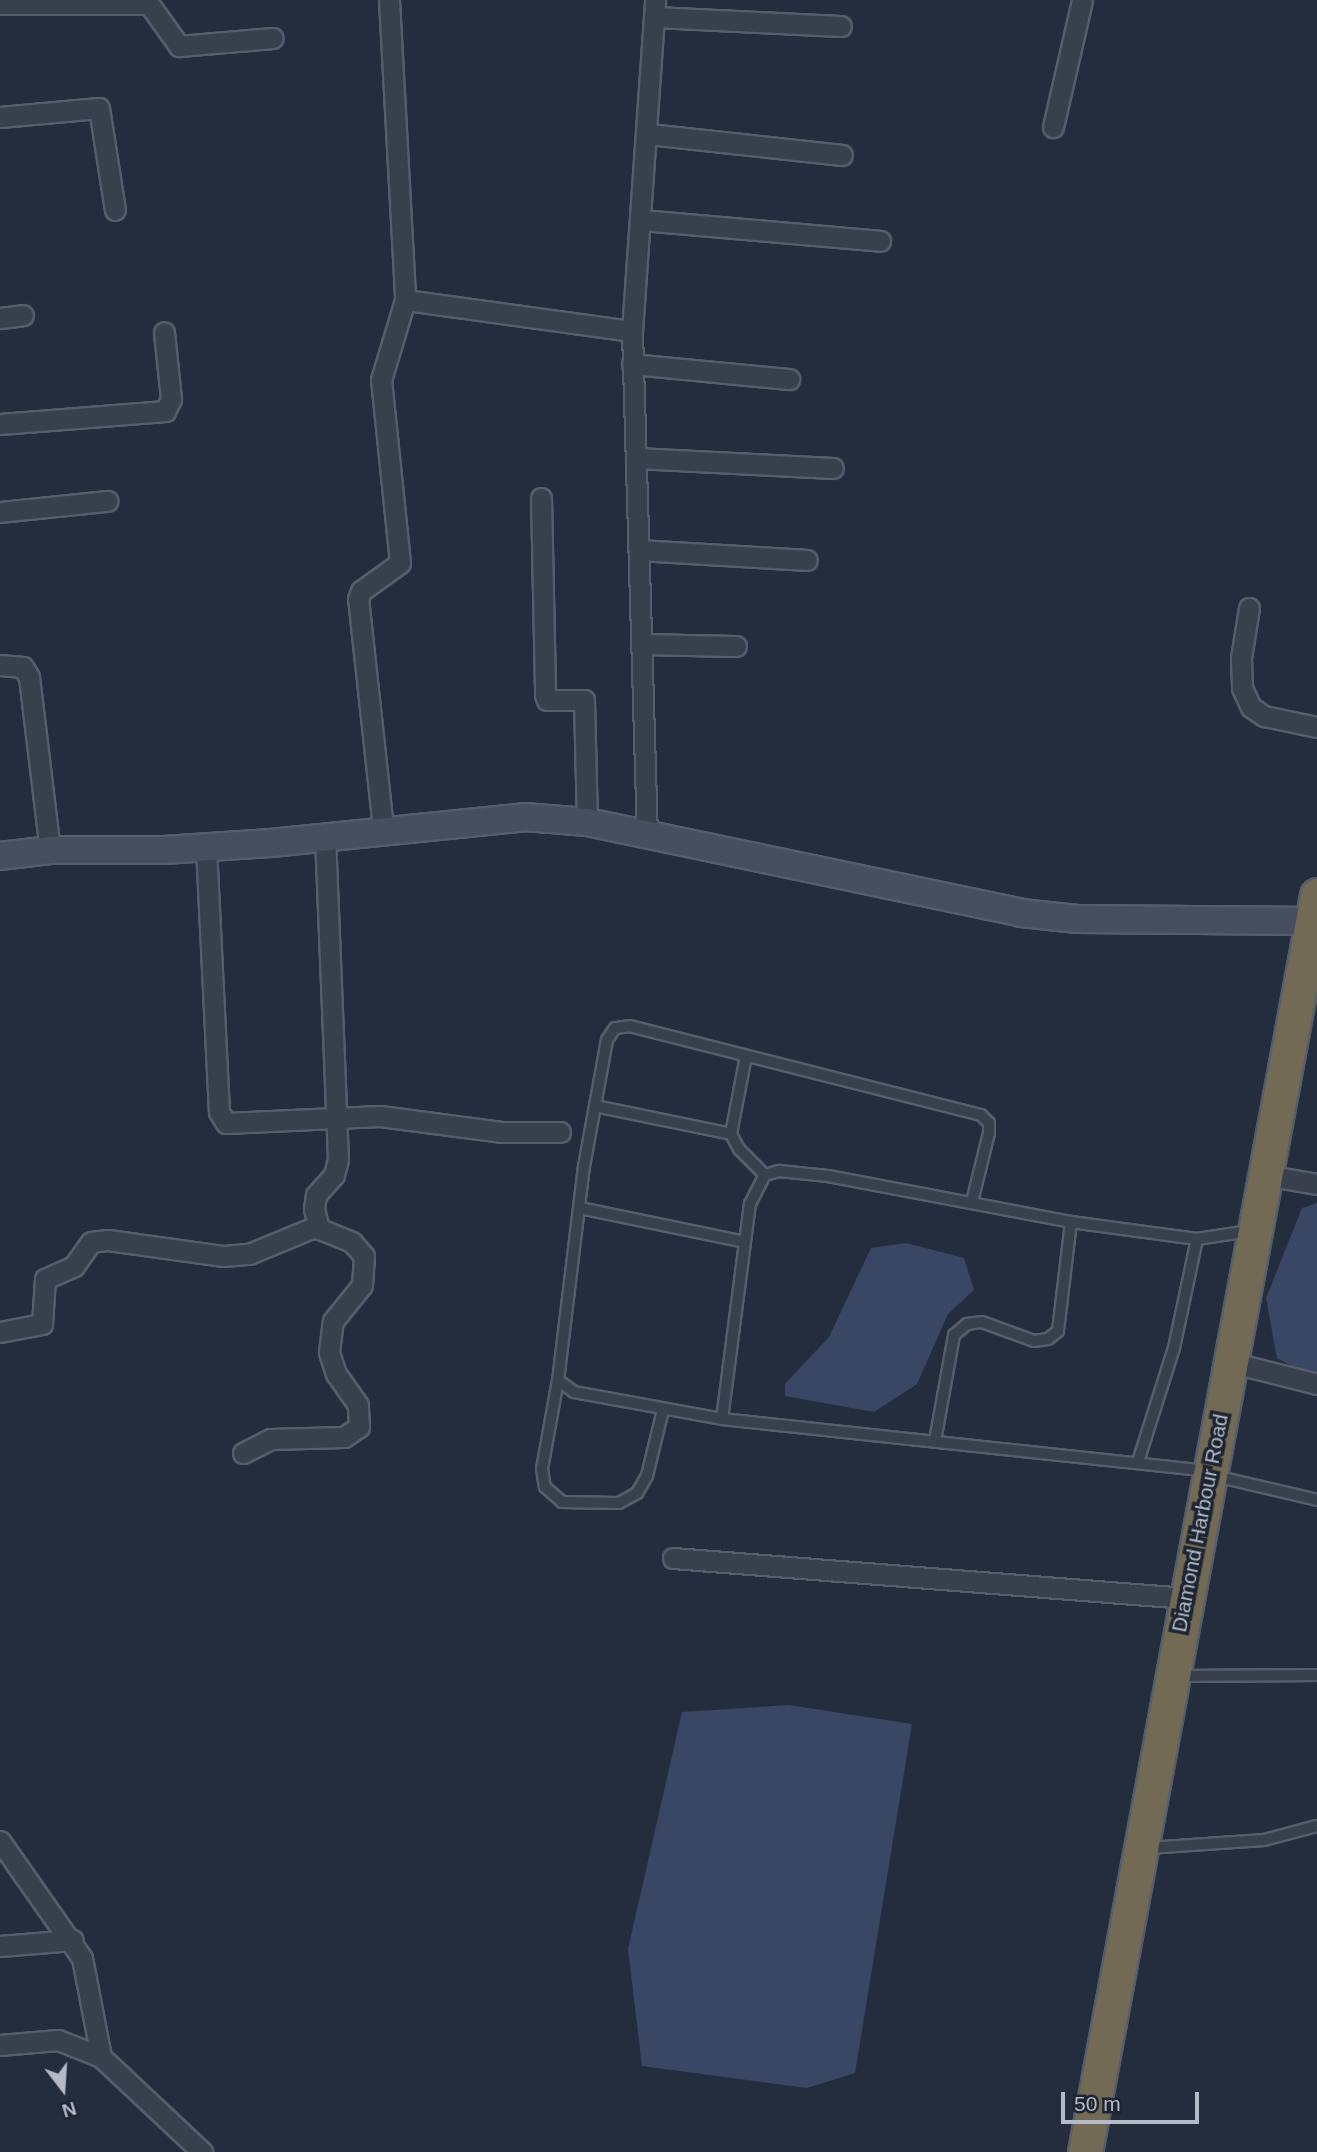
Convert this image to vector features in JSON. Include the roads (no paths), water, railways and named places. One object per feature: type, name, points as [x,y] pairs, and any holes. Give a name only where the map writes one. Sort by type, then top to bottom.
[{"type":"highway","name":"Diamond Harbour Road","points":[[1085,2152],[1315,908]]},
{"type":"main road","points":[[0,856],[50,850],[206,847],[383,828],[525,817],[587,822],[1021,913],[1078,919],[1315,908]]},
{"type":"street","points":[[383,828],[358,600],[361,591],[400,563],[381,380],[405,300],[389,0]]},
{"type":"street","points":[[1053,127],[1082,0]]},
{"type":"street","points":[[0,4],[149,4],[179,46],[273,38]]},
{"type":"street","points":[[647,835],[632,331],[649,134],[654,9],[841,26]]},
{"type":"street","points":[[0,117],[99,108],[115,210]]},
{"type":"street","points":[[649,134],[842,155]]},
{"type":"street","points":[[642,220],[880,242]]},
{"type":"street","points":[[405,300],[632,331]]},
{"type":"street","points":[[0,318],[23,315]]},
{"type":"street","points":[[0,424],[165,411],[171,399],[164,332]]},
{"type":"street","points":[[632,363],[789,379]]},
{"type":"street","points":[[636,458],[833,468]]},
{"type":"street","points":[[541,498],[545,695],[547,700],[584,700],[587,822]]},
{"type":"street","points":[[0,512],[107,501]]},
{"type":"street","points":[[639,550],[807,560]]},
{"type":"street","points":[[1249,608],[1241,658],[1242,688],[1251,707],[1264,716],[1317,727]]},
{"type":"street","points":[[641,645],[736,646]]},
{"type":"street","points":[[0,665],[23,667],[29,677],[50,850]]},
{"type":"street","points":[[317,1226],[316,1195],[337,1167],[325,835]]},
{"type":"street","points":[[206,847],[222,1119],[234,1125],[380,1116],[500,1132],[560,1132]]},
{"type":"street","points":[[1265,1175],[1317,1184]]},
{"type":"street","points":[[0,1332],[42,1324],[44,1279],[74,1266],[91,1242],[108,1240],[224,1256],[249,1254],[317,1226],[352,1242],[364,1256],[362,1285],[333,1321],[329,1352],[336,1374],[358,1405],[359,1427],[344,1437],[271,1440],[243,1453]]},
{"type":"street","points":[[1230,1362],[1317,1384]]},
{"type":"street","points":[[673,1558],[1186,1598]]},
{"type":"street","points":[[0,1841],[73,1940],[82,1958],[101,2057]]},
{"type":"street","points":[[0,1946],[73,1940]]},
{"type":"street","points":[[0,2045],[58,2040],[101,2057],[202,2152]]},
{"type":"lane","points":[[663,1410],[646,1476],[637,1493],[619,1503],[562,1502],[545,1487],[542,1469],[558,1380],[595,1107],[607,1040],[615,1028],[630,1026],[981,1115],[989,1123],[989,1133],[972,1202]]},
{"type":"lane","points":[[746,1056],[732,1134],[739,1149],[765,1175]]},
{"type":"lane","points":[[595,1107],[732,1134]]},
{"type":"lane","points":[[722,1419],[750,1203],[765,1175],[779,1171],[828,1176],[1071,1222],[1197,1239],[1254,1230]]},
{"type":"lane","points":[[580,1208],[745,1242]]},
{"type":"lane","points":[[936,1441],[954,1335],[967,1324],[982,1322],[1034,1341],[1048,1339],[1058,1331],[1071,1222]]},
{"type":"lane","points":[[1138,1462],[1174,1348],[1197,1239]]},
{"type":"lane","points":[[558,1380],[574,1392],[663,1410],[722,1419],[1138,1462],[1210,1473],[1317,1500]]},
{"type":"lane","points":[[1171,1676],[1317,1675]]},
{"type":"lane","points":[[1140,1848],[1264,1840],[1317,1826]]},
{"type":"water","points":[[1317,1203],[1317,1373],[1308,1375],[1277,1358],[1266,1298],[1302,1208]]},
{"type":"water","points":[[906,1243],[964,1258],[974,1290],[948,1314],[917,1384],[874,1412],[785,1396],[785,1384],[829,1337],[871,1248]]},
{"type":"water","points":[[789,1705],[912,1724],[855,2073],[807,2088],[642,2066],[628,1949],[682,1712]]}]
